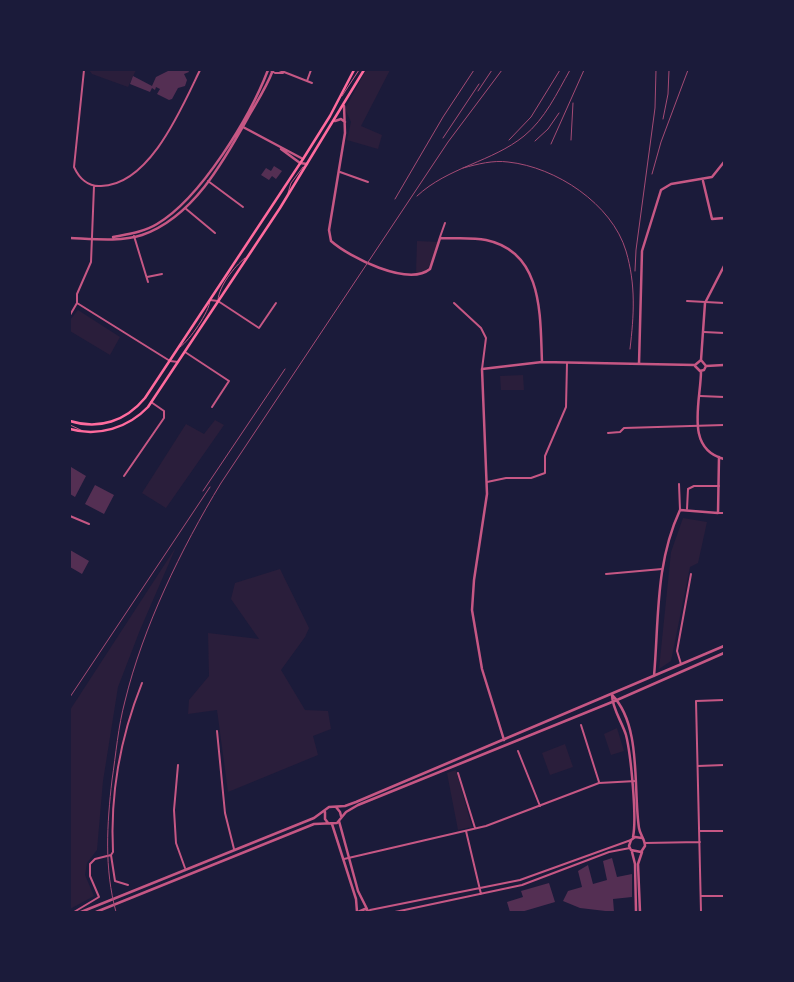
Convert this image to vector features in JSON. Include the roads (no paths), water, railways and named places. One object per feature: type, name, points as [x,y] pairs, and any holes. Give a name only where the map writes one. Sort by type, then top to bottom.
[{"type":"main road","points":[[70,421],[94,425],[111,422],[127,415],[145,398],[303,159],[340,98],[354,70]]},
{"type":"main road","points":[[70,427],[87,432],[102,431],[124,424],[138,416],[151,402],[287,196],[335,121],[364,70]]},
{"type":"street","points":[[84,70],[74,163],[81,178],[94,186],[118,183],[145,162],[174,123],[200,70]]},
{"type":"street","points":[[279,70],[283,73]]},
{"type":"street","points":[[307,81],[311,70]]},
{"type":"street","points":[[70,238],[134,237],[163,225],[185,208],[208,181],[271,71],[312,83]]},
{"type":"street","points":[[344,106],[346,124],[340,172],[329,230],[330,238],[334,244],[383,270],[422,273],[432,266],[445,223]]},
{"type":"street","points":[[335,121],[341,119],[346,124]]},
{"type":"street","points":[[241,126],[303,159]]},
{"type":"street","points":[[112,238],[156,225],[182,205],[216,164],[241,126]]},
{"type":"street","points":[[280,147],[300,163],[307,164]]},
{"type":"street","points":[[639,364],[642,250],[661,190],[671,184],[703,180],[717,173],[724,162]]},
{"type":"street","points":[[340,172],[368,182]]},
{"type":"street","points":[[703,180],[712,219],[724,218]]},
{"type":"street","points":[[208,181],[243,207]]},
{"type":"street","points":[[70,314],[77,303],[77,294],[91,262],[94,186]]},
{"type":"street","points":[[185,208],[215,233]]},
{"type":"street","points":[[133,233],[148,282]]},
{"type":"street","points":[[440,238],[486,240],[502,245],[528,267],[534,280],[540,312],[542,362]]},
{"type":"street","points":[[706,366],[702,360],[705,303],[724,266]]},
{"type":"street","points":[[146,278],[162,274]]},
{"type":"street","points":[[718,276],[724,276]]},
{"type":"street","points":[[210,300],[218,301],[260,328],[276,303]]},
{"type":"street","points":[[686,301],[724,303]]},
{"type":"street","points":[[77,303],[170,361],[178,362]]},
{"type":"street","points":[[454,303],[481,328],[486,338],[482,370],[487,494],[474,580],[472,610],[482,669],[504,740]]},
{"type":"street","points":[[702,332],[724,333]]},
{"type":"street","points":[[184,352],[229,381],[212,407]]},
{"type":"street","points":[[482,370],[542,362],[695,365],[702,360]]},
{"type":"street","points":[[486,482],[506,478],[531,478],[545,473],[545,456],[566,407],[567,363]]},
{"type":"street","points":[[695,365],[697,370],[701,371]]},
{"type":"street","points":[[724,365],[706,366],[701,371],[698,424],[701,443],[706,450],[724,459]]},
{"type":"street","points":[[700,396],[724,397]]},
{"type":"street","points":[[124,476],[164,418],[164,411],[151,402]]},
{"type":"street","points":[[608,433],[620,432],[624,428],[698,424],[724,425]]},
{"type":"street","points":[[718,512],[719,458]]},
{"type":"street","points":[[654,676],[662,569],[672,526],[680,510],[679,484]]},
{"type":"street","points":[[687,511],[688,489],[694,486],[719,486]]},
{"type":"street","points":[[680,510],[724,513]]},
{"type":"street","points":[[70,516],[89,524]]},
{"type":"street","points":[[606,574],[662,569]]},
{"type":"street","points":[[681,664],[677,651],[691,574]]},
{"type":"street","points":[[81,912],[325,811],[329,807],[356,802],[724,646]]},
{"type":"street","points":[[369,910],[358,892],[339,821],[341,816],[358,805],[617,700],[724,653]]},
{"type":"street","points":[[128,886],[115,881],[111,855],[111,809],[127,725],[142,683]]},
{"type":"street","points":[[612,694],[617,700],[632,740],[639,829],[645,844],[638,864],[638,912]]},
{"type":"street","points":[[612,694],[612,702],[626,736],[632,781],[631,849],[635,864],[638,912]]},
{"type":"street","points":[[702,912],[696,701],[724,700]]},
{"type":"street","points":[[581,725],[599,783]]},
{"type":"street","points":[[216,731],[225,813],[234,849]]},
{"type":"street","points":[[518,751],[540,806]]},
{"type":"street","points":[[178,765],[174,810],[176,843],[186,868]]},
{"type":"street","points":[[698,766],[724,765]]},
{"type":"street","points":[[458,773],[474,828]]},
{"type":"street","points":[[344,859],[474,828],[540,806],[599,783],[636,781]]},
{"type":"street","points":[[335,807],[341,816]]},
{"type":"street","points":[[325,811],[324,816],[330,823],[344,859],[356,898],[358,912],[480,889],[544,873],[632,839],[642,838]]},
{"type":"street","points":[[96,912],[314,824],[339,821]]},
{"type":"street","points":[[466,830],[481,894]]},
{"type":"street","points":[[699,831],[724,831]]},
{"type":"street","points":[[645,844],[700,842]]},
{"type":"street","points":[[394,912],[522,885],[609,852],[631,849],[638,853],[643,851]]},
{"type":"street","points":[[74,912],[99,897],[89,872],[90,864],[95,858],[111,855]]},
{"type":"street","points":[[701,896],[724,896]]},
{"type":"lane","points":[[340,98],[352,84],[359,70]]},
{"type":"railway","points":[[395,199],[443,117],[474,70]]},
{"type":"railway","points":[[478,91],[492,70]]},
{"type":"railway","points":[[116,912],[108,862],[108,830],[110,796],[119,731],[142,645],[165,589],[192,534],[221,483],[448,142],[502,70]]},
{"type":"railway","points":[[509,140],[531,117],[560,70]]},
{"type":"railway","points":[[417,196],[442,178],[498,152],[524,136],[544,114],[570,70]]},
{"type":"railway","points":[[551,144],[584,70]]},
{"type":"railway","points":[[635,271],[636,250],[655,108],[656,70]]},
{"type":"railway","points":[[663,119],[668,94],[669,70]]},
{"type":"railway","points":[[652,174],[661,142],[688,70]]},
{"type":"railway","points":[[443,138],[479,84]]},
{"type":"railway","points":[[571,140],[573,103]]},
{"type":"railway","points":[[535,141],[548,129],[559,113]]},
{"type":"railway","points":[[463,168],[480,164],[508,162],[545,171],[580,191],[608,218],[619,234],[629,264],[633,288],[630,349]]},
{"type":"railway","points":[[203,491],[285,369]]},
{"type":"railway","points":[[70,697],[210,487]]}]
